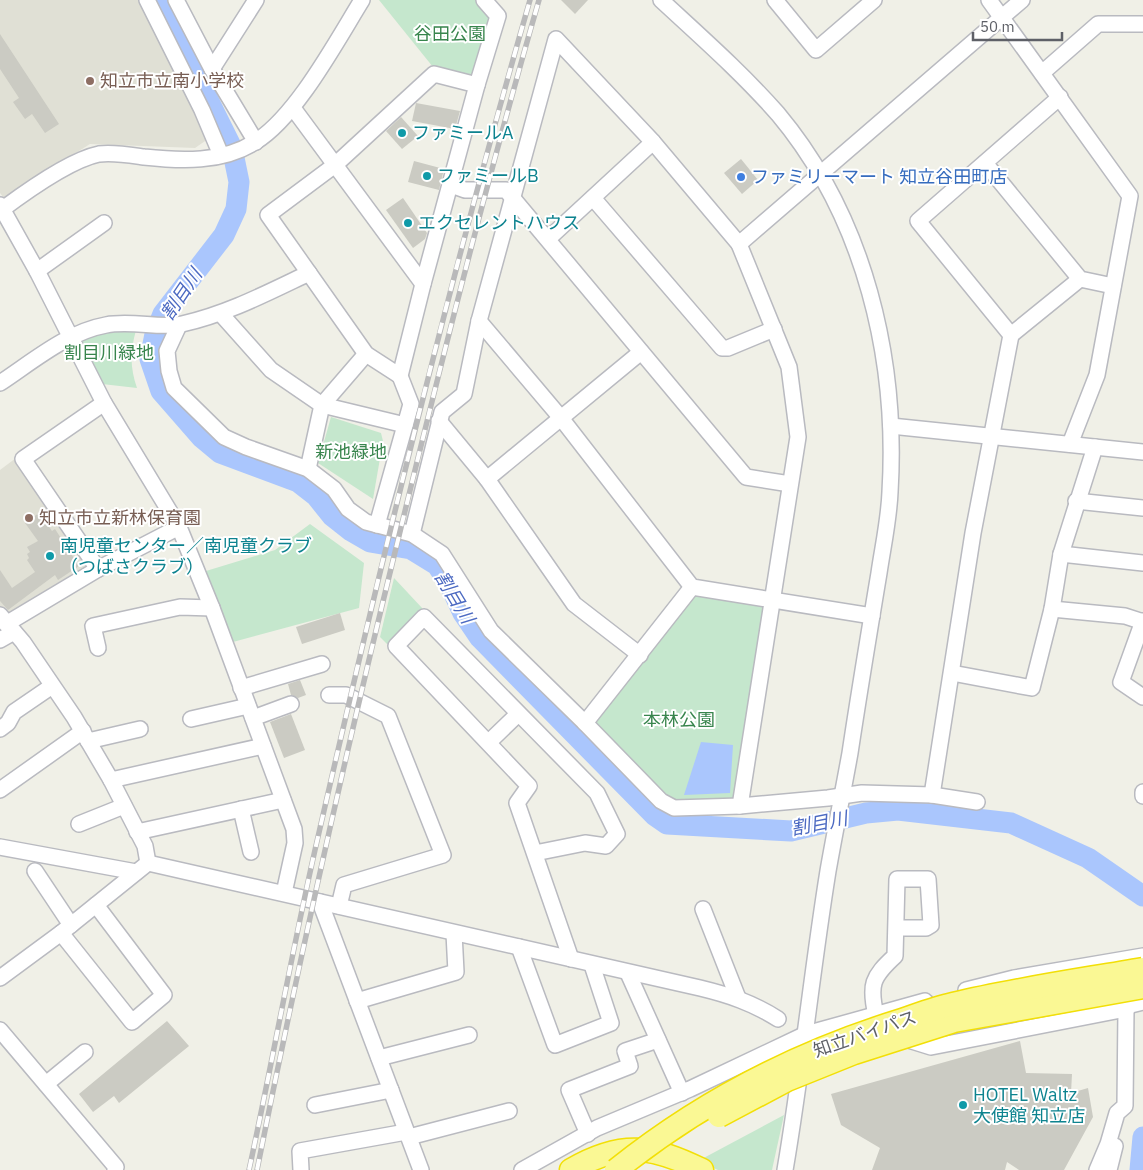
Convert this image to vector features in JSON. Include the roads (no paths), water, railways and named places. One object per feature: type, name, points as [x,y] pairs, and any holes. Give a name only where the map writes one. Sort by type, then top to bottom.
[{"type":"highway","name":"知立バイパス","points":[[616,1170],[645,1147],[727,1093],[785,1063],[846,1038],[952,1004],[1140,961]]},
{"type":"highway","name":"知立バイパス","points":[[640,1170],[729,1110],[787,1080],[854,1053],[954,1021],[1136,1001]]},
{"type":"highway","points":[[571,1170],[595,1156],[627,1149],[652,1151],[684,1161],[702,1170]]},
{"type":"street","points":[[147,0],[224,155]]},
{"type":"street","points":[[176,0],[250,145]]},
{"type":"street","points":[[212,69],[256,0]]},
{"type":"street","points":[[377,525],[411,404],[400,376],[422,284],[451,185],[477,84],[498,16],[484,0]]},
{"type":"street","points":[[661,0],[744,77],[780,117],[820,175],[850,233],[876,311],[884,355],[891,426],[890,494],[872,616],[835,834],[785,1170]]},
{"type":"street","points":[[775,0],[816,50],[874,0]]},
{"type":"street","points":[[989,0],[1130,196],[1098,375],[1070,444]]},
{"type":"street","points":[[739,244],[1022,0]]},
{"type":"street","points":[[284,893],[294,843],[294,829],[212,608],[179,527],[104,403],[37,271],[1,208],[71,163],[99,154],[125,154],[180,160],[224,155],[250,145],[293,108],[358,1]]},
{"type":"street","points":[[1042,73],[1098,24],[1143,24]]},
{"type":"street","points":[[412,534],[442,412],[464,394],[480,321],[556,39],[653,142],[739,244],[790,367],[798,437],[740,806]]},
{"type":"street","points":[[400,376],[366,354],[268,214],[335,165],[434,74],[477,84]]},
{"type":"street","points":[[1011,335],[918,221],[1060,97]]},
{"type":"street","points":[[293,108],[422,284]]},
{"type":"street","points":[[548,239],[653,142]]},
{"type":"street","points":[[985,163],[1080,279],[1113,286]]},
{"type":"street","points":[[451,185],[465,190],[506,190],[746,477],[790,484]]},
{"type":"street","points":[[593,198],[722,348],[728,348],[774,328]]},
{"type":"street","points":[[37,271],[104,223]]},
{"type":"street","points":[[0,383],[71,337],[105,325],[143,323],[175,325],[221,314],[309,274]]},
{"type":"street","points":[[932,795],[973,533],[1011,335],[1080,279]]},
{"type":"street","points":[[221,314],[271,370],[322,405],[405,425]]},
{"type":"street","points":[[480,321],[561,418],[692,587],[772,602],[872,616]]},
{"type":"street","points":[[175,325],[167,351],[169,371],[174,388],[224,437],[246,447],[308,469],[334,489],[348,509],[366,522],[412,534],[442,554],[490,630],[661,801],[674,808],[740,806],[842,799],[862,792],[932,795],[977,802]]},
{"type":"street","points":[[487,479],[641,352]]},
{"type":"street","points":[[308,469],[322,405],[366,354]]},
{"type":"street","points":[[98,569],[23,459],[104,403]]},
{"type":"street","points":[[439,421],[487,479],[574,604],[640,655]]},
{"type":"street","points":[[891,426],[1143,452]]},
{"type":"street","points":[[952,673],[1032,688],[1052,610],[1061,554],[1076,501],[1095,447]]},
{"type":"street","points":[[1076,501],[1143,508]]},
{"type":"street","points":[[0,640],[7,624],[98,569],[179,527]]},
{"type":"street","points":[[1061,554],[1143,563]]},
{"type":"street","points":[[585,723],[692,587]]},
{"type":"street","points":[[98,648],[93,626],[180,607],[212,608]]},
{"type":"street","points":[[1052,610],[1125,616],[1143,622],[1120,682],[1143,697]]},
{"type":"street","points":[[536,853],[585,843],[606,846],[617,834],[597,793],[424,617],[396,646],[529,786],[517,803],[572,959]]},
{"type":"street","points":[[7,624],[86,736],[145,846],[148,863]]},
{"type":"street","points":[[241,688],[322,664]]},
{"type":"street","points":[[0,728],[8,723],[14,712],[52,686]]},
{"type":"street","points":[[329,695],[346,695],[388,716],[443,855],[344,886],[339,906]]},
{"type":"street","points":[[191,719],[250,712],[292,704]]},
{"type":"street","points":[[489,742],[518,714]]},
{"type":"street","points":[[0,790],[86,736],[140,729]]},
{"type":"street","points":[[111,780],[263,746]]},
{"type":"street","points":[[137,832],[283,800]]},
{"type":"street","points":[[79,824],[124,806]]},
{"type":"street","points":[[241,809],[251,852]]},
{"type":"street","points":[[0,846],[136,872]]},
{"type":"street","points":[[0,978],[66,929],[148,863],[738,998],[760,1007],[778,1019]]},
{"type":"street","points":[[35,871],[66,929],[132,1022],[164,995],[96,905]]},
{"type":"street","points":[[320,902],[421,1170]]},
{"type":"street","points":[[703,909],[738,998]]},
{"type":"street","points":[[876,1015],[871,996],[877,972],[895,956],[896,928]]},
{"type":"street","points":[[357,1001],[456,972],[454,933]]},
{"type":"street","points":[[519,947],[555,1045],[611,1022],[592,965]]},
{"type":"street","points":[[522,1170],[588,1134],[682,1093],[806,1034],[1014,978],[1140,961]]},
{"type":"street","points":[[628,973],[682,1093]]},
{"type":"street","points":[[855,1022],[931,1048],[1136,1001],[1125,1106],[1109,1170]]},
{"type":"street","points":[[0,1030],[116,1167],[115,1170]]},
{"type":"street","points":[[378,1058],[469,1035]]},
{"type":"street","points":[[588,1134],[569,1090],[630,1066],[625,1051],[658,1040]]},
{"type":"street","points":[[46,1084],[86,1052]]},
{"type":"street","points":[[315,1105],[391,1090]]},
{"type":"street","points":[[1097,1170],[1108,1144],[1117,1113],[1125,1106]]},
{"type":"street","points":[[301,1170],[300,1152],[407,1134],[509,1111]]},
{"type":"water","points":[[701,742],[733,745],[730,793],[684,795]]},
{"type":"waterway","name":"割目川","points":[[155,0],[182,47],[232,148],[239,182],[236,209],[224,235],[163,314],[155,334],[150,359],[161,391],[202,438],[220,453],[298,482],[316,496],[332,516],[351,531],[370,542],[411,549],[437,565],[450,585],[463,613],[480,638],[654,815],[667,824],[791,831],[866,813],[898,810],[1011,823],[1088,858],[1143,896]]},
{"type":"waterway","points":[[1140,1170],[1143,1137]]},
{"type":"railway","points":[[249,1170],[306,890],[365,636],[416,424],[471,211],[530,0]]},
{"type":"railway","points":[[257,1170],[306,934],[378,622],[465,271],[539,0]]},
{"type":"place","name":"知立市立南小学校","points":[[90,81]]},
{"type":"place","name":"ファミールA","points":[[402,133]]},
{"type":"place","name":"ファミールB","points":[[427,176]]},
{"type":"place","name":"ファミリーマート 知立谷田町店","points":[[741,177]]},
{"type":"place","name":"エクセレントハウス","points":[[408,223]]},
{"type":"place","name":"知立市立新林保育園","points":[[29,518]]},
{"type":"place","name":"南児童センター／南児童クラブ （つばさクラブ）","points":[[50,556]]},
{"type":"place","name":"HOTEL Waltz 大使館 知立店","points":[[963,1105]]},
{"type":"park label","name":"谷田公園","points":[[450,34]]},
{"type":"park label","name":"割目川緑地","points":[[109,353]]},
{"type":"park label","name":"新池緑地","points":[[351,452]]},
{"type":"park label","name":"本林公園","points":[[679,720]]}]
